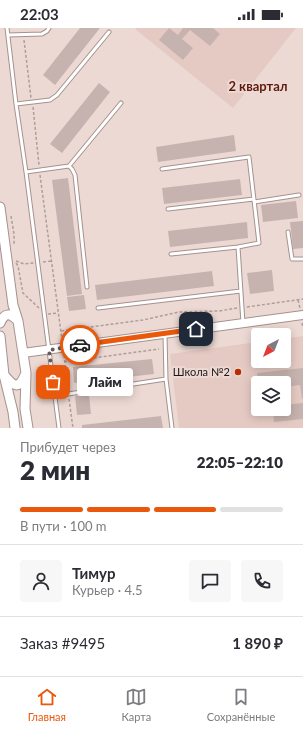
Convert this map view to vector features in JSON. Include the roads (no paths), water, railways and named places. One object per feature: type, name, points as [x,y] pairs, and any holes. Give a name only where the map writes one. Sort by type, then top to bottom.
[{"type":"main road","points":[[0,207],[13,305],[18,320],[26,373],[25,409],[28,428]]},
{"type":"main road","points":[[0,323],[2,318],[7,315],[14,316],[18,320]]},
{"type":"main road","points":[[0,336],[4,375],[16,428]]},
{"type":"main road","points":[[4,375],[14,385],[19,385],[26,373]]},
{"type":"street","points":[[23,353],[303,315]]},
{"type":"lane","points":[[8,28],[16,104],[59,428]]},
{"type":"lane","points":[[8,35],[42,34],[49,28]]},
{"type":"lane","points":[[16,104],[50,100],[57,95],[109,32]]},
{"type":"lane","points":[[26,172],[69,166],[121,103]]},
{"type":"lane","points":[[162,169],[249,157],[259,243],[238,247],[171,254]]},
{"type":"lane","points":[[69,166],[74,175],[87,287]]},
{"type":"lane","points":[[168,209],[299,195]]},
{"type":"lane","points":[[288,232],[292,259],[303,259]]},
{"type":"lane","points":[[238,247],[243,323]]},
{"type":"lane","points":[[98,308],[240,291]]},
{"type":"lane","points":[[165,333],[166,378],[172,428]]},
{"type":"lane","points":[[55,396],[166,378]]},
{"type":"place","name":"Школа №2","points":[[238,372]]},
{"type":"place","name":"Лайм","points":[[53,382]]},
{"type":"district","name":"2 квартал","points":[[258,86]]}]
